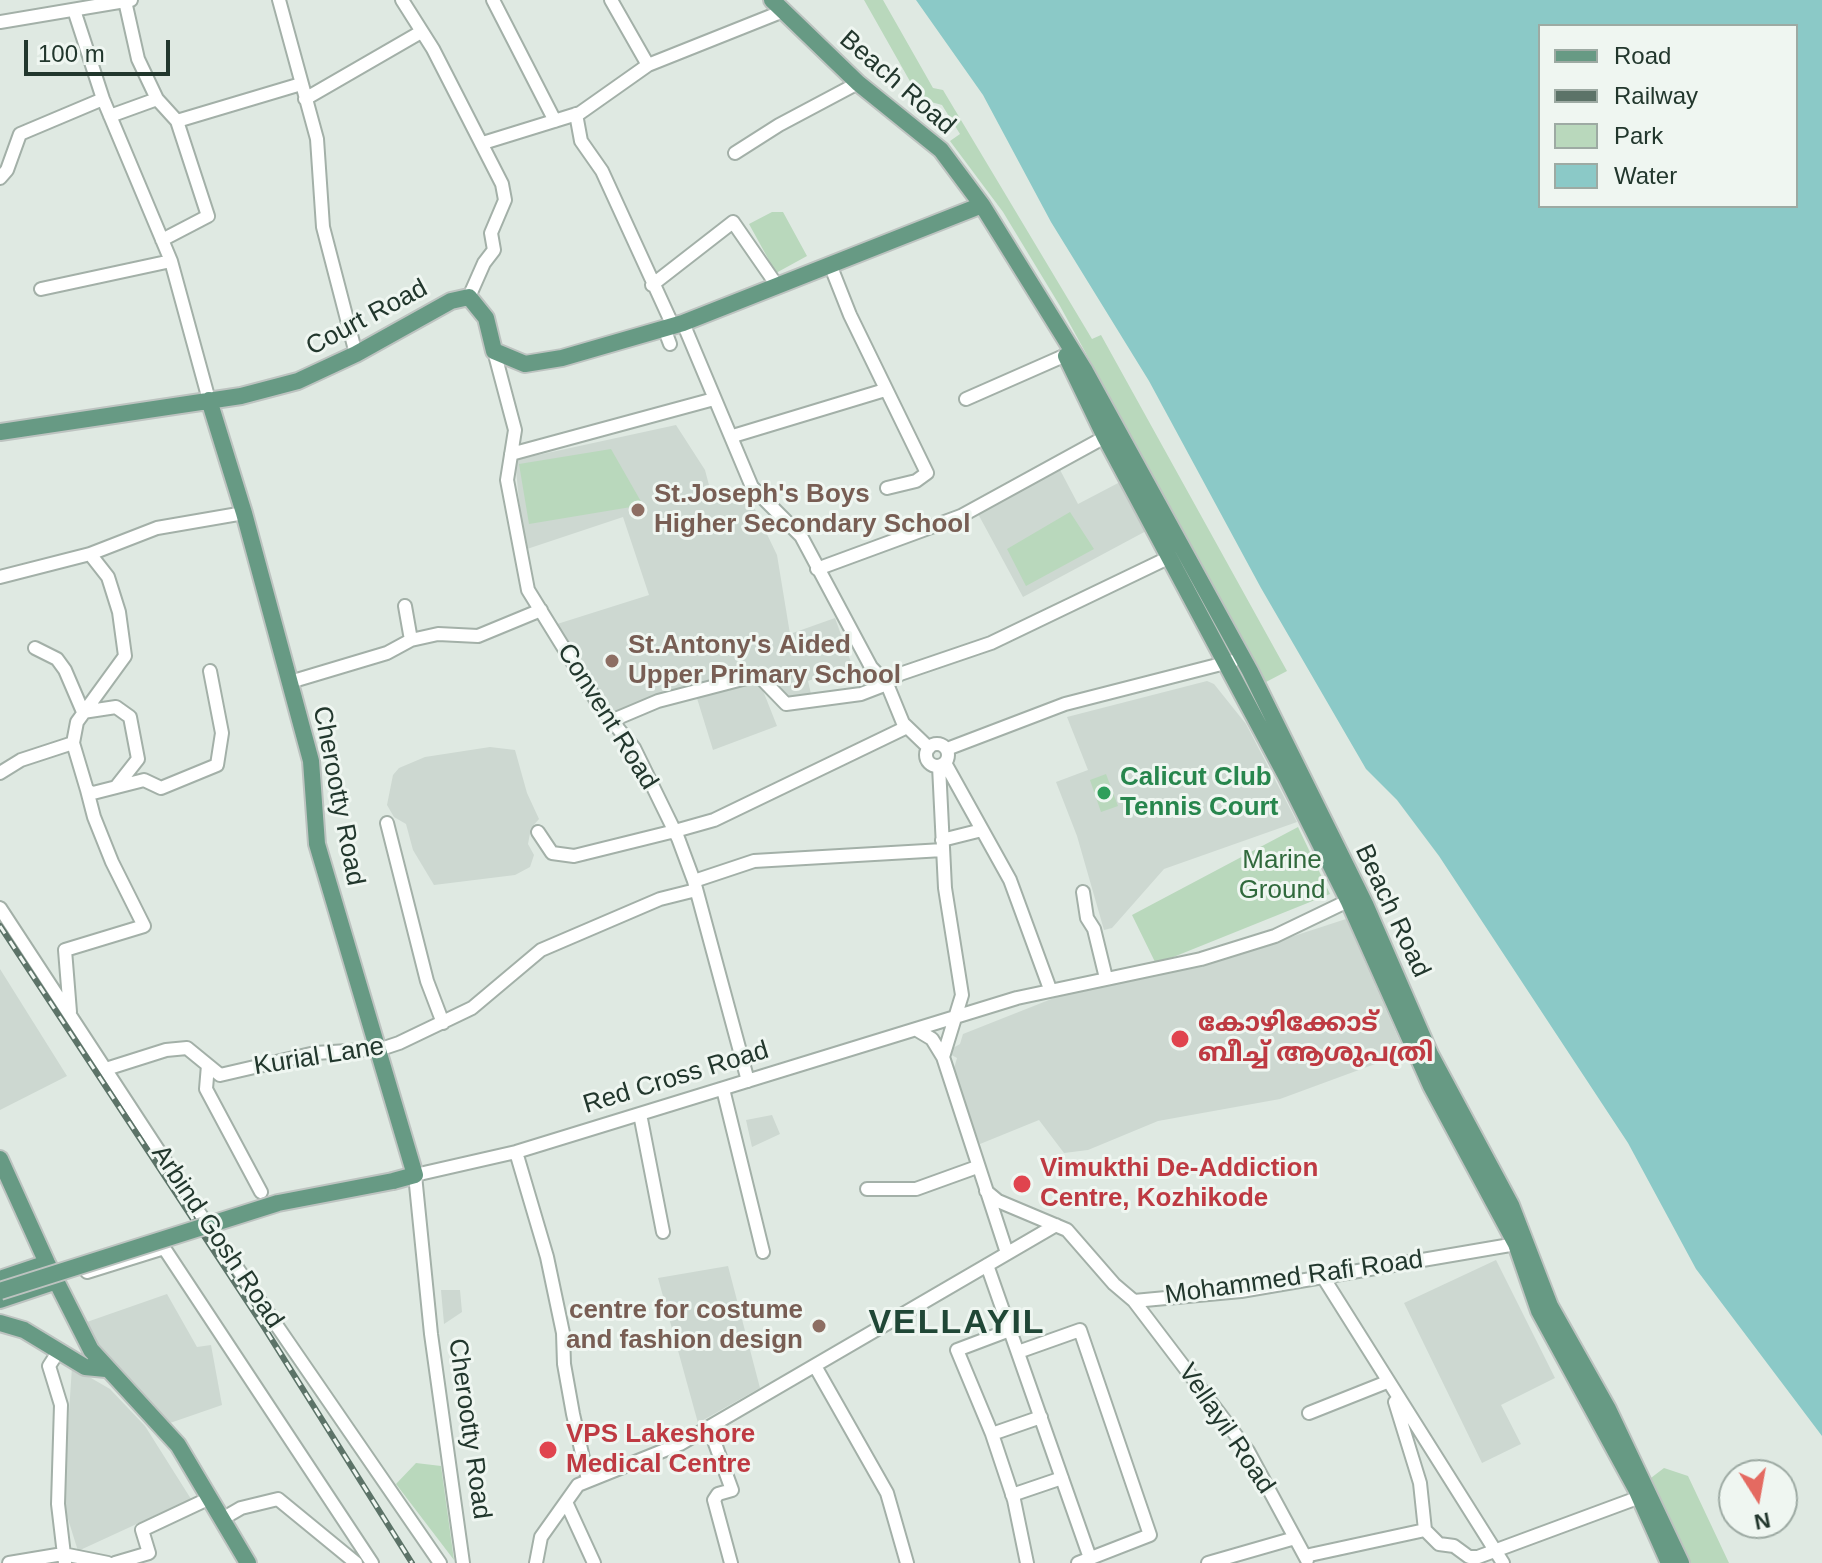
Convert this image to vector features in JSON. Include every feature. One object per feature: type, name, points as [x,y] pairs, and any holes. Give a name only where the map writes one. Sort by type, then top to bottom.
[{"type":"main road","name":"Beach Road","points":[[777,6],[858,83],[941,150],[982,205],[1085,371],[1242,656],[1430,1054],[1511,1205],[1550,1306],[1608,1409],[1681,1563]]},
{"type":"main road","points":[[494,351],[525,364],[562,358],[673,330],[982,205]]},
{"type":"main road","name":"Court Road","points":[[0,432],[241,396],[298,381],[356,354],[451,301],[469,297],[486,318],[494,351]]},
{"type":"main road","name":"Beach Road","points":[[1058,332],[1105,437],[1354,898],[1431,1086],[1516,1244],[1539,1311],[1640,1497],[1669,1563]]},
{"type":"main road","name":"Cherootty Road","points":[[209,400],[244,513],[311,761],[317,844],[381,1049],[415,1175]]},
{"type":"main road","points":[[0,1159],[91,1350],[178,1445],[248,1563]]},
{"type":"main road","name":"Red Cross Road","points":[[0,1291],[278,1203],[415,1175]]},
{"type":"main road","points":[[0,1279],[47,1263]]},
{"type":"main road","points":[[0,1300],[57,1281]]},
{"type":"main road","points":[[0,1323],[24,1330],[85,1367],[106,1369]]},
{"type":"street","points":[[0,22],[131,0]]},
{"type":"street","points":[[279,0],[317,139],[323,227],[356,354]]},
{"type":"street","points":[[402,0],[483,143],[502,184],[505,200],[491,233],[494,250],[484,263],[469,297]]},
{"type":"street","points":[[493,0],[555,121]]},
{"type":"street","points":[[611,0],[648,65]]},
{"type":"street","points":[[125,1],[138,59],[157,99],[177,121],[208,216],[162,240]]},
{"type":"street","points":[[483,143],[576,114],[648,65],[707,44],[777,6]]},
{"type":"street","name":"Cherootty Road","points":[[74,10],[103,99],[171,261],[209,400]]},
{"type":"street","points":[[305,99],[421,32]]},
{"type":"street","points":[[735,153],[779,125],[858,83]]},
{"type":"street","points":[[177,121],[301,84]]},
{"type":"street","points":[[0,178],[7,170],[20,134],[103,99]]},
{"type":"street","points":[[110,116],[157,99]]},
{"type":"street","points":[[576,114],[581,141],[602,171],[673,330],[733,436],[752,487],[801,536],[871,667],[887,684],[907,727],[929,748]]},
{"type":"street","points":[[652,285],[733,222],[778,287]]},
{"type":"street","points":[[41,289],[171,261]]},
{"type":"street","points":[[831,267],[885,390],[927,473],[916,481],[887,488]]},
{"type":"street","name":"Convent Road","points":[[494,351],[515,430],[507,480],[528,590],[599,705],[634,748],[675,831],[695,885],[748,1081]]},
{"type":"street","points":[[966,399],[1066,355]]},
{"type":"street","points":[[733,436],[885,390]]},
{"type":"street","points":[[511,454],[714,399]]},
{"type":"street","points":[[817,569],[961,516],[1105,437]]},
{"type":"street","points":[[0,577],[90,554],[157,528],[244,513]]},
{"type":"street","points":[[70,1014],[65,950],[144,926],[112,862],[73,743],[77,722],[125,656],[119,612],[108,577],[90,554]]},
{"type":"street","points":[[613,720],[658,701],[758,675],[786,704],[861,694],[887,684],[900,674],[991,643],[1170,557]]},
{"type":"street","points":[[405,606],[411,640]]},
{"type":"street","points":[[290,682],[387,653],[411,640],[438,634],[478,636],[541,610]]},
{"type":"street","points":[[35,648],[57,659],[83,712]]},
{"type":"street","points":[[929,748],[936,744],[947,749],[1065,704],[1226,665],[1242,656]]},
{"type":"street","points":[[87,790],[93,793],[144,780],[161,788],[217,765],[222,733],[210,671]]},
{"type":"street","points":[[83,712],[116,707],[130,717],[138,759],[116,787]]},
{"type":"street","points":[[538,832],[552,853],[574,856],[714,820],[907,727]]},
{"type":"street","points":[[0,773],[21,760],[73,743]]},
{"type":"street","points":[[929,748],[928,761],[942,764],[1010,880],[1050,989]]},
{"type":"street","points":[[943,1057],[962,995],[945,888],[942,764],[947,749]]},
{"type":"street","points":[[387,823],[427,981],[443,1023]]},
{"type":"street","name":"Kurial Lane","points":[[106,1069],[166,1050],[187,1048],[220,1075],[315,1053],[381,1049],[472,1008],[541,950],[754,861],[943,845],[982,830]]},
{"type":"street","points":[[1083,892],[1087,918],[1094,929],[1106,978]]},
{"type":"street","name":"Red Cross Road","points":[[415,1175],[516,1152],[1050,989],[1201,959],[1275,936],[1354,898]]},
{"type":"street","name":"Arbind Gosh Road","points":[[0,908],[198,1211],[440,1563]]},
{"type":"street","points":[[917,1030],[932,1039],[943,1057],[1007,1253]]},
{"type":"street","points":[[208,1065],[206,1089],[261,1192]]},
{"type":"street","points":[[723,1089],[763,1252]]},
{"type":"street","points":[[640,1114],[663,1232]]},
{"type":"street","points":[[516,1152],[547,1257],[563,1333],[564,1364],[573,1414],[588,1480]]},
{"type":"street","points":[[867,1189],[916,1189],[977,1167]]},
{"type":"street","name":"Cherootty Road","points":[[415,1175],[431,1334],[463,1563]]},
{"type":"street","name":"Mohammed Rafi Road","points":[[986,1191],[998,1201],[1067,1230],[1134,1301],[1241,1291],[1516,1244]]},
{"type":"street","points":[[536,1563],[541,1537],[578,1485],[680,1444],[1056,1225]]},
{"type":"street","points":[[57,1281],[164,1248],[372,1563]]},
{"type":"street","points":[[987,1265],[1062,1478],[1084,1561],[1150,1535],[1080,1330],[1018,1352]]},
{"type":"street","points":[[1323,1277],[1503,1563]]},
{"type":"street","name":"Vellayil Road","points":[[1134,1301],[1248,1451],[1307,1560]]},
{"type":"street","points":[[1010,1330],[957,1350],[992,1434],[1012,1495],[1027,1563]]},
{"type":"street","points":[[58,1352],[49,1366],[61,1405],[58,1504],[64,1559]]},
{"type":"street","points":[[815,1366],[887,1493],[907,1563]]},
{"type":"street","points":[[1309,1413],[1389,1385]]},
{"type":"street","points":[[1389,1385],[1420,1483],[1425,1530],[1439,1544],[1454,1546],[1469,1557],[1495,1551],[1640,1497]]},
{"type":"street","points":[[992,1434],[1041,1417]]},
{"type":"street","points":[[709,1427],[732,1490],[718,1494],[714,1500],[731,1563]]},
{"type":"street","points":[[1012,1495],[1062,1478]]},
{"type":"street","points":[[115,1563],[149,1553],[142,1530],[210,1498]]},
{"type":"street","points":[[222,1519],[241,1508],[278,1499],[356,1563]]},
{"type":"street","points":[[566,1502],[594,1563]]},
{"type":"street","points":[[1307,1560],[1425,1530]]},
{"type":"street","points":[[1208,1563],[1295,1538]]},
{"type":"street","points":[[9,1563],[64,1559],[108,1563]]},
{"type":"shaded area","points":[[676,425],[705,470],[710,489],[734,504],[751,501],[777,555],[790,634],[835,618],[852,665],[808,681],[811,694],[787,699],[760,668],[611,714],[554,625],[649,595],[623,517],[524,550],[515,460]]},
{"type":"shaded area","points":[[1059,468],[1078,504],[1122,481],[1148,530],[1023,597],[977,512]]},
{"type":"shaded area","points":[[758,678],[777,726],[713,750],[696,695]]},
{"type":"shaded area","points":[[1207,681],[1214,684],[1246,724],[1297,822],[1164,869],[1112,928],[1104,930],[1077,836],[1056,782],[1088,770],[1067,717]]},
{"type":"shaded area","points":[[490,747],[515,750],[527,793],[539,819],[531,828],[528,844],[534,855],[530,867],[515,875],[434,885],[413,850],[406,824],[394,817],[387,805],[393,775],[399,768],[425,757]]},
{"type":"shaded area","name":"കോഴിക്കോട് ബീച്ച് ആശുപത്രി","points":[[1346,919],[1405,1053],[1280,1099],[1158,1121],[1088,1150],[1064,1153],[1039,1120],[980,1144],[953,1072],[957,1058],[946,1052],[960,1044],[963,1034],[1059,996],[1214,962]]},
{"type":"shaded area","points":[[0,969],[67,1076],[0,1110]]},
{"type":"shaded area","points":[[772,1115],[780,1134],[752,1147],[746,1120]]},
{"type":"shaded area","points":[[1496,1260],[1555,1378],[1501,1405],[1521,1444],[1482,1463],[1404,1303]]},
{"type":"shaded area","points":[[728,1266],[760,1388],[698,1423],[658,1278]]},
{"type":"shaded area","points":[[441,1290],[460,1290],[462,1312],[444,1324]]},
{"type":"shaded area","points":[[167,1294],[197,1347],[211,1345],[222,1405],[170,1423],[110,1365],[84,1323]]},
{"type":"shaded area","points":[[72,1367],[110,1389],[145,1426],[191,1499],[78,1551],[63,1503]]},
{"type":"green space","points":[[864,0],[883,0],[933,88],[943,90],[1092,339],[1101,335],[1287,671],[1266,682],[1060,306],[1003,212],[950,141],[960,134],[942,105],[920,99]]},
{"type":"green space","points":[[772,212],[783,212],[807,256],[776,273],[749,224]]},
{"type":"green space","points":[[611,449],[643,505],[529,524],[519,464]]},
{"type":"green space","points":[[1070,512],[1094,549],[1026,586],[1007,549]]},
{"type":"green space","name":"Calicut Club Tennis Court","points":[[1106,774],[1118,806],[1101,812],[1090,780]]},
{"type":"green space","name":"Marine Ground","points":[[1298,827],[1330,894],[1156,964],[1132,915]]},
{"type":"green space","points":[[416,1463],[441,1466],[454,1560],[396,1484]]},
{"type":"green space","points":[[1664,1468],[1688,1476],[1729,1563],[1683,1563],[1643,1484]]},
{"type":"water","points":[[916,0],[1822,0],[1822,1436],[1696,1269],[1628,1143],[1439,856],[1397,800],[1366,769],[1261,588],[1149,381],[1051,222],[983,95]]},
{"type":"railway","points":[[0,926],[262,1324],[412,1563]]},
{"type":"place","name":"St.Joseph's Boys Higher Secondary School","points":[[638,510]]},
{"type":"place","name":"St.Antony's Aided Upper Primary School","points":[[612,661]]},
{"type":"place","name":"Calicut Club Tennis Court","points":[[1104,793]]},
{"type":"place","name":"കോഴിക്കോട് ബീച്ച് ആശുപത്രി","points":[[1180,1039]]},
{"type":"place","name":"Vimukthi De-Addiction Centre, Kozhikode","points":[[1022,1184]]},
{"type":"place","name":"centre for costume and fashion design","points":[[819,1326]]},
{"type":"place","name":"VPS Lakeshore Medical Centre","points":[[548,1450]]},
{"type":"district","name":"VELLAYIL","points":[[957,1324]]}]
